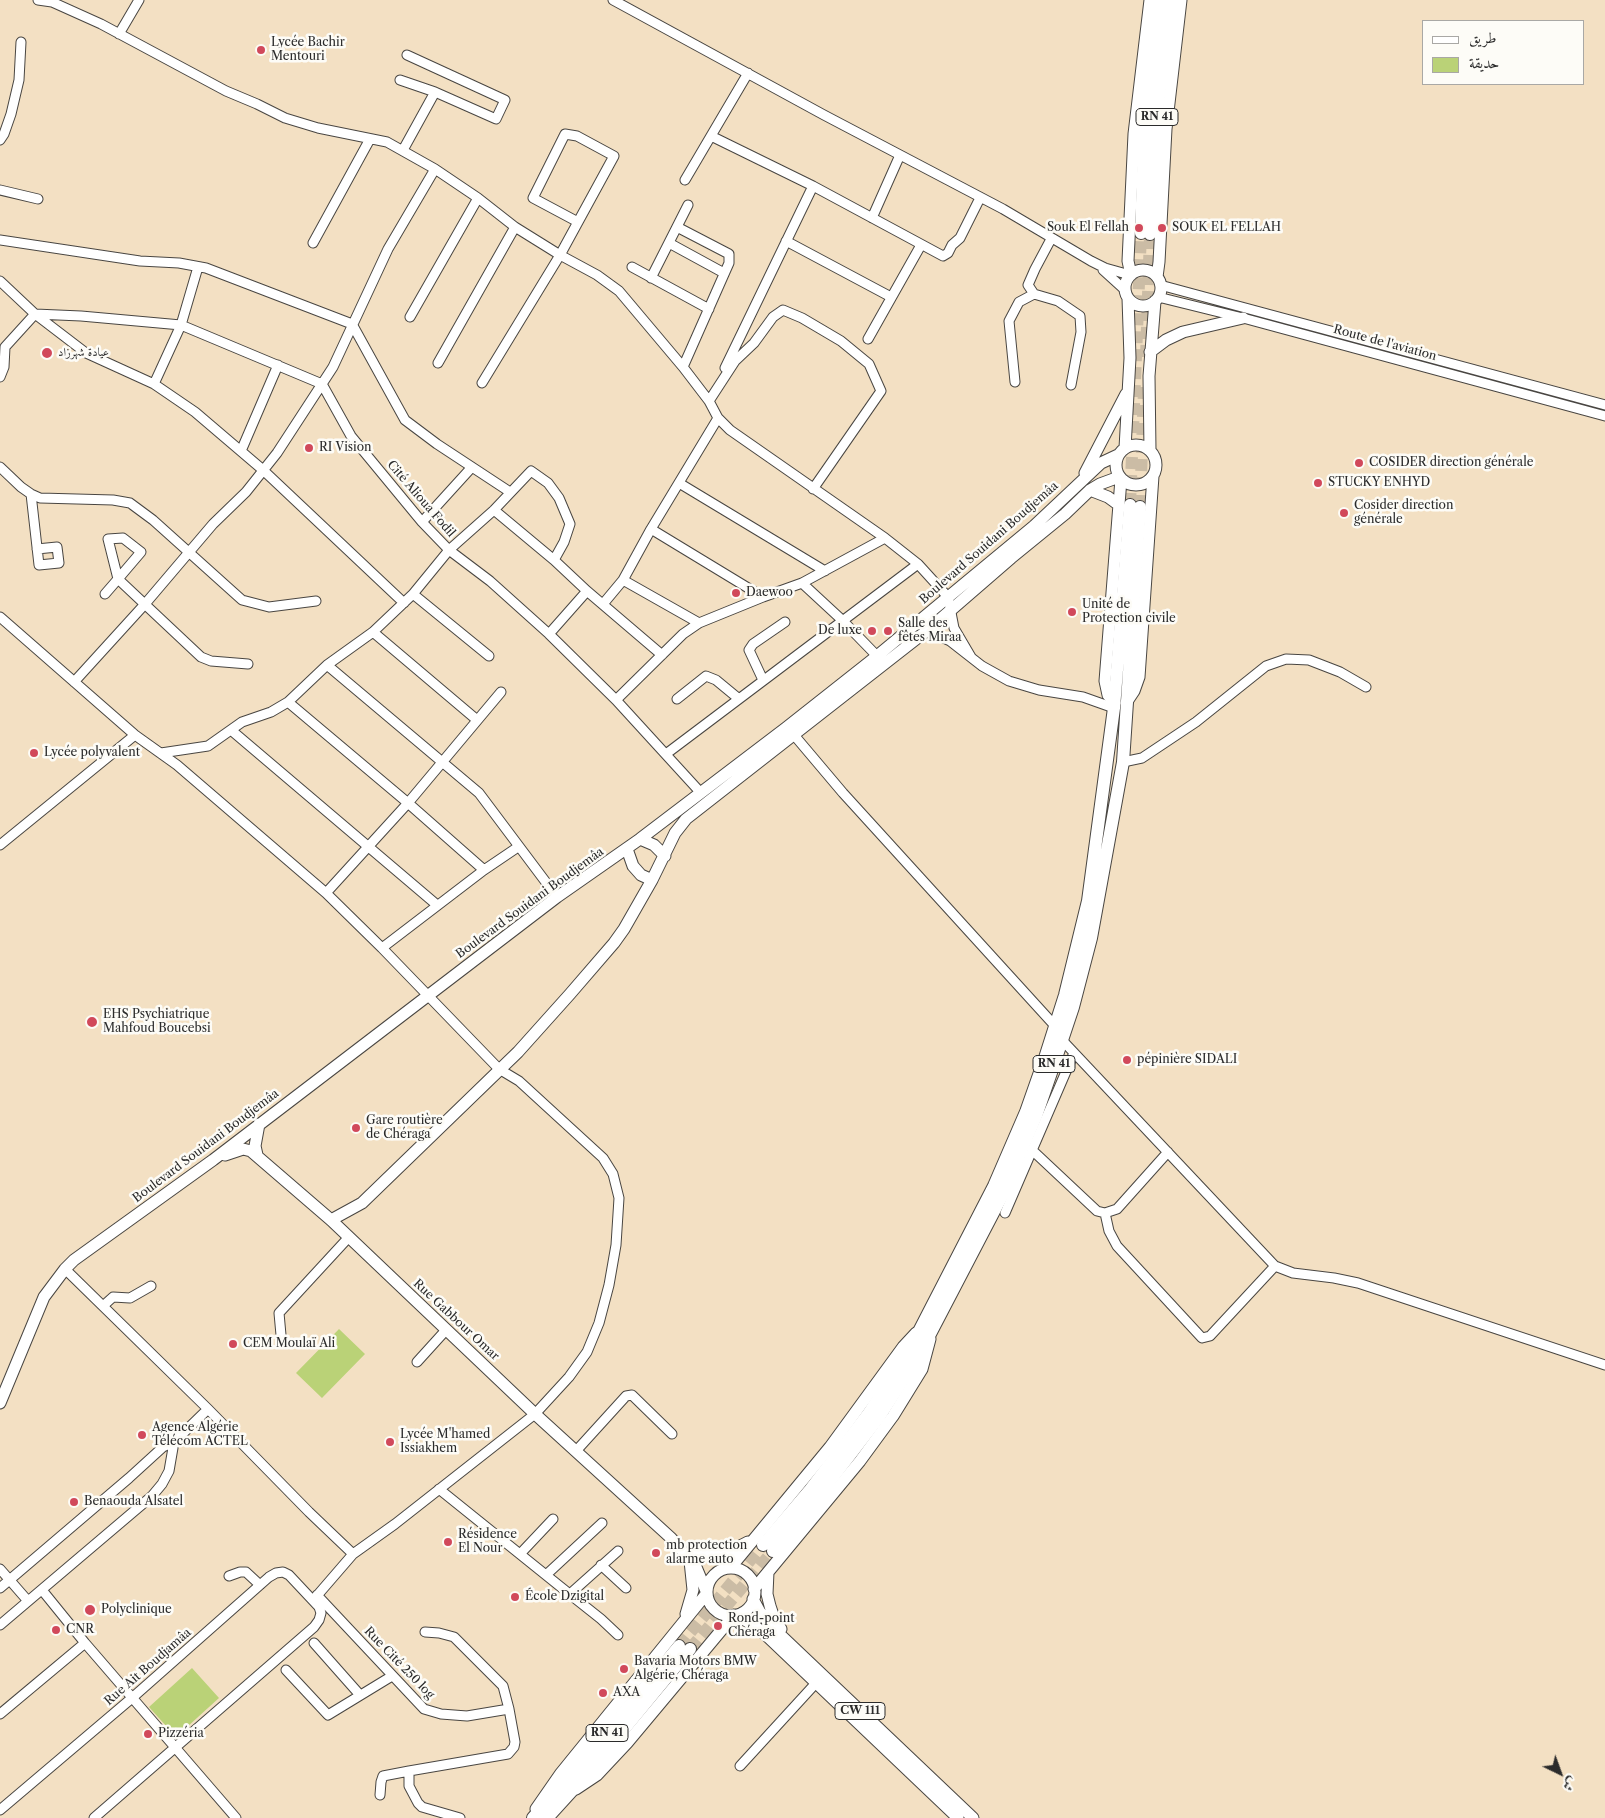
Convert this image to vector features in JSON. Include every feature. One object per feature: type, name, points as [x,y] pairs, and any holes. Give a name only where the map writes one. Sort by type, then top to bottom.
[{"type":"highway","name":"RN 41","points":[[1160,0],[1146,114],[1146,234],[1157,113],[1171,0]]},
{"type":"highway","name":"RN 41","points":[[926,1330],[994,1186],[1026,1112],[1056,1027],[1074,964],[1088,900],[1118,705],[1130,505]]},
{"type":"highway","name":"RN 41","points":[[763,1545],[810,1490],[869,1413],[926,1330],[1005,1190],[1036,1116],[1062,1040],[1091,938],[1123,762],[1118,705]]},
{"type":"highway","name":"RN 41","points":[[532,1818],[685,1648],[571,1792],[547,1818]]},
{"type":"main road","points":[[1130,275],[1128,261],[1133,142],[1150,0]]},
{"type":"main road","points":[[1150,450],[1150,352],[1159,281],[1166,129],[1181,0]]},
{"type":"main road","points":[[1130,505],[1116,468],[1122,451],[1129,388],[1127,280],[1130,275],[1142,270],[1150,271],[1159,281]]},
{"type":"main road","points":[[1127,294],[1135,304],[1143,305],[1156,299]]},
{"type":"main road","points":[[1150,352],[1166,340],[1184,332],[1243,318]]},
{"type":"main road","points":[[1080,482],[1106,436],[1129,388]]},
{"type":"main road","points":[[1118,705],[1134,691],[1139,677],[1153,476],[1156,465],[1150,450],[1140,445],[1130,445],[1122,451]]},
{"type":"main road","name":"Boulevard Souidani Boudjemâa","points":[[0,1403],[44,1297],[65,1269],[213,1160],[557,896],[627,849],[702,793],[877,656],[1040,520],[1106,460],[1122,451]]},
{"type":"main road","points":[[1120,478],[1135,485],[1145,483],[1153,476]]},
{"type":"main road","name":"Boulevard Souidani Boudjemâa","points":[[665,856],[675,833],[686,819],[929,629],[1090,490],[1100,484],[1120,478]]},
{"type":"main road","points":[[1090,490],[1130,505]]},
{"type":"main road","points":[[331,1220],[362,1203],[518,1052],[614,943],[624,929],[665,856],[654,845],[640,839]]},
{"type":"main road","points":[[627,849],[630,861],[636,871],[652,880]]},
{"type":"main road","points":[[257,1155],[255,1146],[259,1124]]},
{"type":"main road","points":[[213,1160],[243,1149],[257,1155]]},
{"type":"main road","name":"Rue Gabbour Omar","points":[[257,1155],[331,1220],[535,1414],[692,1558],[701,1575],[706,1592]]},
{"type":"main road","points":[[571,1792],[597,1775],[735,1615],[745,1610],[768,1572],[860,1461],[893,1416],[922,1369],[926,1330]]},
{"type":"main road","points":[[683,1622],[690,1605],[693,1590],[692,1558],[724,1555],[763,1545]]},
{"type":"main road","points":[[532,1818],[542,1799],[561,1773],[683,1622],[706,1592],[714,1576],[763,1545]]},
{"type":"main road","name":"Rue Gabbour Omar","points":[[692,1558],[728,1568]]},
{"type":"main road","points":[[728,1568],[744,1572],[753,1582],[754,1594]]},
{"type":"main road","points":[[768,1572],[767,1594],[772,1612],[778,1624],[797,1650]]},
{"type":"main road","points":[[706,1592],[708,1601],[719,1612],[726,1615],[735,1615]]},
{"type":"main road","name":"CW 111","points":[[754,1594],[756,1607],[768,1623],[973,1818]]},
{"type":"main road","name":"CW 111","points":[[735,1615],[762,1631],[958,1818]]},
{"type":"street","points":[[38,0],[52,2],[119,34],[226,91],[285,118],[318,128],[387,142],[404,150],[478,198],[515,227],[560,255],[598,275],[619,291],[683,367],[709,400],[718,418],[744,440],[885,538],[918,564],[948,597],[956,633],[971,657]]},
{"type":"street","points":[[119,34],[138,0]]},
{"type":"street","points":[[613,0],[980,198],[1091,261],[1105,268],[1130,275]]},
{"type":"street","points":[[0,140],[12,114],[20,80],[21,42]]},
{"type":"street","points":[[400,80],[435,92],[496,119],[505,100],[407,55]]},
{"type":"street","points":[[685,180],[748,73]]},
{"type":"street","points":[[404,150],[435,92]]},
{"type":"street","points":[[482,383],[560,255],[578,222],[614,156],[577,136],[565,134],[533,198],[578,222]]},
{"type":"street","points":[[711,136],[813,186],[943,256],[948,253],[952,245],[960,238],[980,198]]},
{"type":"street","points":[[313,243],[370,139]]},
{"type":"street","points":[[872,218],[900,155]]},
{"type":"street","points":[[74,682],[145,604],[213,524],[246,492],[263,470],[333,367],[388,250],[435,169]]},
{"type":"street","points":[[709,400],[813,186]]},
{"type":"street","points":[[0,190],[38,199]]},
{"type":"street","points":[[410,316],[478,198]]},
{"type":"street","points":[[651,278],[688,205]]},
{"type":"street","points":[[438,363],[515,227]]},
{"type":"street","points":[[677,227],[729,254],[729,263],[683,367]]},
{"type":"street","points":[[1051,239],[1028,285],[1034,294],[1058,301],[1080,316],[1081,332],[1071,385]]},
{"type":"street","points":[[0,240],[140,261],[179,263],[206,268],[352,324],[405,420],[510,492]]},
{"type":"street","points":[[786,240],[891,297]]},
{"type":"street","points":[[669,243],[724,273]]},
{"type":"street","points":[[868,339],[921,245]]},
{"type":"street","points":[[1091,261],[1112,277],[1127,294]]},
{"type":"street","points":[[154,384],[181,325],[198,267]]},
{"type":"street","points":[[632,267],[709,308]]},
{"type":"street","points":[[0,281],[35,314],[86,353],[154,384],[195,412],[263,470],[404,603]]},
{"type":"street","points":[[1159,281],[1605,406]]},
{"type":"street","points":[[1015,382],[1009,321],[1019,302],[1034,294]]},
{"type":"street","name":"Route de l'aviation","points":[[1156,299],[1243,318],[1605,416]]},
{"type":"street","points":[[709,400],[735,361],[754,343],[773,317],[782,310],[802,318],[841,341],[855,352],[868,364],[881,391],[813,489]]},
{"type":"street","points":[[0,377],[4,367],[3,344],[35,314],[82,316],[181,325],[322,384]]},
{"type":"street","points":[[241,451],[278,365]]},
{"type":"street","name":"Cité Alioua Fodil","points":[[322,384],[351,436],[422,522],[449,550],[490,581],[549,634],[616,700],[702,793]]},
{"type":"street","points":[[603,604],[622,580],[718,418]]},
{"type":"street","points":[[0,467],[31,494],[48,500],[113,500],[130,503],[153,520],[242,600],[269,606],[316,601]]},
{"type":"street","points":[[422,522],[472,467]]},
{"type":"street","points":[[161,752],[208,746],[242,722],[271,712],[288,702],[326,665],[373,632],[404,603],[449,550],[494,510],[531,470],[548,484],[560,498],[570,524],[564,542],[554,560]]},
{"type":"street","points":[[679,483],[825,571]]},
{"type":"street","points":[[31,494],[37,549]]},
{"type":"street","points":[[494,510],[662,655]]},
{"type":"street","points":[[651,529],[763,597]]},
{"type":"street","points":[[105,594],[118,579],[141,552],[123,538],[108,539],[118,579],[201,657],[211,661],[248,664]]},
{"type":"street","points":[[616,700],[683,634],[699,623],[802,583],[885,538]]},
{"type":"street","points":[[666,754],[918,564]]},
{"type":"street","points":[[622,580],[699,623]]},
{"type":"street","points":[[802,583],[877,656]]},
{"type":"street","points":[[549,634],[587,591]]},
{"type":"street","points":[[413,594],[489,656]]},
{"type":"street","points":[[0,617],[136,735],[178,765],[326,893],[499,1069],[519,1081],[603,1158],[613,1174],[619,1198],[616,1245],[609,1285],[599,1323],[587,1352],[569,1377],[535,1414],[353,1554],[315,1598],[321,1613],[319,1620],[314,1626],[94,1818]]},
{"type":"street","points":[[921,620],[929,629],[995,674],[1016,684],[1118,705]]},
{"type":"street","points":[[763,680],[749,650],[753,644],[785,622]]},
{"type":"street","points":[[373,632],[478,720]]},
{"type":"street","points":[[1123,762],[1142,758],[1196,722],[1266,666],[1286,659],[1309,660],[1340,672],[1366,687]]},
{"type":"street","points":[[326,665],[479,794],[557,896]]},
{"type":"street","points":[[676,699],[706,676],[716,680],[739,699]]},
{"type":"street","points":[[326,893],[408,803],[501,692]]},
{"type":"street","points":[[288,702],[484,870]]},
{"type":"street","points":[[231,730],[437,905]]},
{"type":"street","points":[[0,845],[136,735]]},
{"type":"street","points":[[794,735],[843,793],[1056,1027]]},
{"type":"street","points":[[382,948],[484,870],[518,847]]},
{"type":"street","points":[[1062,1040],[1275,1266],[1294,1273],[1358,1283],[1605,1365]]},
{"type":"street","points":[[1005,1213],[1074,1053]]},
{"type":"street","points":[[1032,1150],[1097,1210],[1105,1213],[1117,1209],[1168,1152]]},
{"type":"street","points":[[1105,1213],[1108,1231],[1117,1246],[1202,1338],[1210,1336],[1275,1266]]},
{"type":"street","points":[[281,1335],[278,1313],[349,1238]]},
{"type":"street","points":[[65,1269],[353,1554]]},
{"type":"street","points":[[103,1306],[113,1297],[130,1298],[151,1286]]},
{"type":"street","points":[[418,1362],[446,1330]]},
{"type":"street","points":[[576,1451],[626,1396],[632,1395],[672,1434]]},
{"type":"street","points":[[0,1588],[163,1447],[174,1442],[208,1409]]},
{"type":"street","points":[[0,1625],[152,1496],[162,1484],[169,1471],[174,1442]]},
{"type":"street","points":[[439,1489],[601,1619],[618,1635]]},
{"type":"street","points":[[520,1554],[553,1519]]},
{"type":"street","points":[[546,1575],[602,1523]]},
{"type":"street","points":[[567,1592],[570,1593],[618,1551]]},
{"type":"street","points":[[602,1565],[626,1588]]},
{"type":"street","points":[[0,1569],[28,1601]]},
{"type":"street","points":[[229,1576],[246,1572],[260,1585]]},
{"type":"street","name":"Rue Ait Boudjamâa","points":[[0,1810],[276,1573],[283,1572],[289,1575],[315,1598]]},
{"type":"street","points":[[42,1590],[85,1643],[236,1818]]},
{"type":"street","name":"Rue Cité 250 log","points":[[315,1598],[424,1709],[446,1715],[467,1716],[509,1709]]},
{"type":"street","points":[[380,1794],[383,1776],[388,1774],[508,1754],[514,1746],[515,1742],[506,1695],[500,1682],[454,1638],[439,1632],[425,1632]]},
{"type":"street","points":[[0,1714],[85,1643]]},
{"type":"street","points":[[314,1643],[360,1695]]},
{"type":"street","points":[[286,1670],[328,1715],[392,1676]]},
{"type":"street","points":[[740,1766],[816,1683]]},
{"type":"street","points":[[409,1771],[409,1786],[422,1807],[460,1818]]},
{"type":"green space","points":[[339,1329],[365,1354],[322,1398],[296,1373]]},
{"type":"green space","points":[[192,1668],[219,1698],[176,1737],[149,1707]]},
{"type":"tunnel","points":[[1130,505],[1141,233]]},
{"type":"tunnel","points":[[1146,357],[1150,234]]},
{"type":"tunnel","points":[[1140,507],[1144,387]]},
{"type":"tunnel","points":[[679,1646],[763,1545]]},
{"type":"tunnel","points":[[690,1649],[773,1551]]},
{"type":"place","name":"Lycée Bachir Mentouri","points":[[261,50]]},
{"type":"place","name":"Souk El Fellah","points":[[1139,228]]},
{"type":"place","name":"SOUK EL FELLAH","points":[[1162,228]]},
{"type":"place","name":"عيادة شهرزاد","points":[[47,353]]},
{"type":"place","name":"RI Vision","points":[[309,448]]},
{"type":"place","name":"COSIDER direction générale","points":[[1359,463]]},
{"type":"place","name":"STUCKY ENHYD","points":[[1318,483]]},
{"type":"place","name":"Cosider direction générale","points":[[1344,513]]},
{"type":"place","name":"Daewoo","points":[[736,593]]},
{"type":"place","name":"Unité de Protection civile","points":[[1072,612]]},
{"type":"place","name":"De luxe","points":[[872,631]]},
{"type":"place","name":"Salle des fêtes Miraa","points":[[888,631]]},
{"type":"place","name":"Lycée polyvalent","points":[[34,753]]},
{"type":"place","name":"EHS Psychiatrique Mahfoud Boucebsi","points":[[92,1022]]},
{"type":"place","name":"pépinière SIDALI","points":[[1127,1060]]},
{"type":"place","name":"Gare routière de Chéraga","points":[[356,1128]]},
{"type":"place","name":"CEM Moulaï Ali","points":[[233,1344]]},
{"type":"place","name":"Agence Algérie Télécom ACTEL","points":[[142,1435]]},
{"type":"place","name":"Lycée M'hamed Issiakhem","points":[[390,1442]]},
{"type":"place","name":"Benaouda Alsatel","points":[[74,1502]]},
{"type":"place","name":"Résidence El Nour","points":[[448,1542]]},
{"type":"place","name":"mb protection alarme auto","points":[[656,1553]]},
{"type":"place","name":"École Dzigital","points":[[515,1597]]},
{"type":"place","name":"Polyclinique","points":[[90,1610]]},
{"type":"place","name":"Rond-point Chéraga","points":[[718,1626]]},
{"type":"place","name":"CNR","points":[[56,1630]]},
{"type":"place","name":"Bavaria Motors BMW Algérie, Chéraga","points":[[624,1669]]},
{"type":"place","name":"AXA","points":[[603,1693]]},
{"type":"place","name":"Pizzéria","points":[[148,1734]]}]
